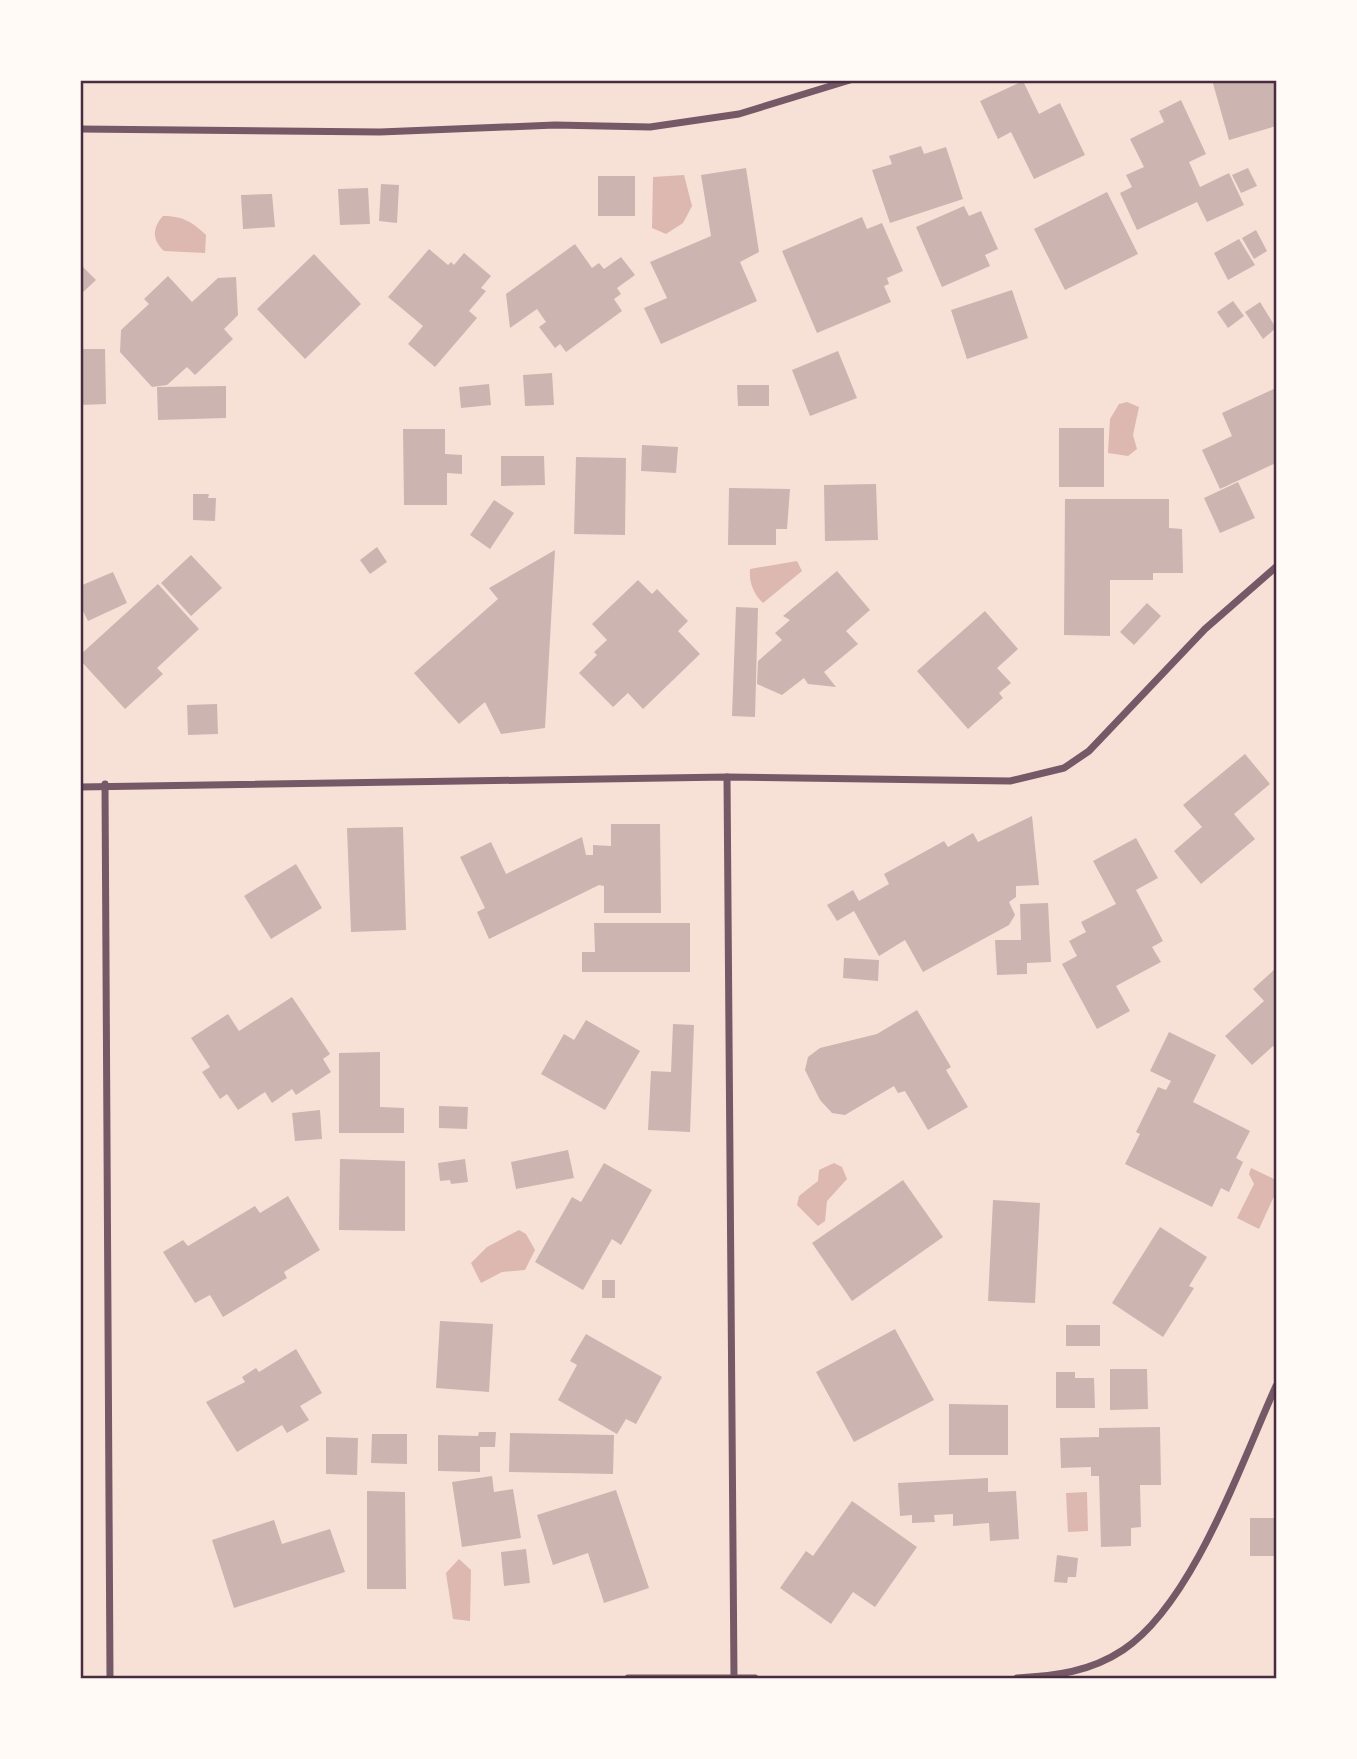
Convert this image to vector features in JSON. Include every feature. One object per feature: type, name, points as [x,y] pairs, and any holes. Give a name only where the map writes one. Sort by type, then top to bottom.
[{"type":"street","points":[[80,129],[380,132],[555,125],[650,127],[739,114],[850,80]]},
{"type":"street","points":[[80,787],[105,784],[727,777],[1010,781],[1064,768],[1089,751],[1205,629],[1276,568]]},
{"type":"street","points":[[727,777],[734,1678]]},
{"type":"street","points":[[105,784],[110,1678]]},
{"type":"street","points":[[1017,1678],[1077,1672],[1104,1661],[1125,1649],[1165,1608],[1206,1542],[1276,1385]]},
{"type":"street","points":[[628,1678],[755,1678]]},
{"type":"shaded area","points":[[684,175],[692,206],[683,223],[666,234],[652,228],[653,177]]},
{"type":"shaded area","points":[[163,216],[182,219],[201,230],[206,235],[205,253],[164,251],[157,243],[155,234]]},
{"type":"shaded area","points":[[1127,402],[1139,407],[1133,435],[1137,449],[1128,456],[1108,453],[1110,419],[1119,404]]},
{"type":"shaded area","points":[[797,561],[802,571],[763,603],[752,588],[750,569]]},
{"type":"shaded area","points":[[834,1163],[842,1167],[847,1179],[827,1201],[825,1221],[818,1226],[797,1205],[799,1196],[818,1181],[819,1170]]},
{"type":"shaded area","points":[[1251,1168],[1276,1180],[1276,1192],[1259,1229],[1237,1218],[1254,1184],[1249,1174]]},
{"type":"shaded area","points":[[519,1230],[526,1234],[535,1250],[525,1270],[502,1272],[481,1283],[471,1263],[487,1247]]},
{"type":"shaded area","points":[[1087,1492],[1088,1531],[1068,1532],[1066,1493]]},
{"type":"shaded area","points":[[459,1559],[471,1570],[470,1621],[453,1619],[446,1573]]},
{"type":"building","points":[[1212,80],[1276,80],[1276,126],[1229,140]]},
{"type":"building","points":[[1023,81],[1039,114],[1060,103],[1085,155],[1034,179],[1011,132],[998,139],[980,101]]},
{"type":"building","points":[[1181,100],[1206,154],[1189,162],[1200,187],[1229,173],[1244,205],[1207,222],[1197,202],[1137,230],[1120,193],[1132,187],[1126,175],[1144,167],[1130,139],[1164,122],[1159,111]]},
{"type":"building","points":[[921,146],[924,154],[946,147],[963,199],[890,223],[872,170],[892,164],[889,156]]},
{"type":"building","points":[[746,168],[759,252],[740,262],[757,301],[661,344],[644,308],[667,298],[650,262],[711,236],[701,175]]},
{"type":"building","points":[[1248,168],[1257,186],[1241,193],[1232,175]]},
{"type":"building","points":[[598,176],[635,176],[635,216],[598,216]]},
{"type":"building","points":[[381,184],[399,185],[397,223],[379,221]]},
{"type":"building","points":[[368,188],[370,224],[340,225],[338,189]]},
{"type":"building","points":[[1107,192],[1138,254],[1065,290],[1034,229]]},
{"type":"building","points":[[272,194],[275,227],[243,229],[241,195]]},
{"type":"building","points":[[964,206],[969,216],[981,211],[998,249],[985,255],[990,266],[942,287],[916,227]]},
{"type":"building","points":[[862,217],[867,229],[882,223],[903,271],[887,278],[889,284],[884,286],[891,302],[817,333],[782,251]]},
{"type":"building","points":[[1256,230],[1267,251],[1254,259],[1242,238]]},
{"type":"building","points":[[1239,239],[1255,265],[1228,280],[1214,253]]},
{"type":"building","points":[[575,244],[592,268],[599,263],[604,269],[621,257],[635,275],[617,288],[621,294],[614,299],[622,311],[566,352],[560,344],[555,348],[539,327],[546,322],[537,309],[510,328],[506,294]]},
{"type":"building","points":[[429,249],[448,265],[451,262],[454,265],[464,253],[491,276],[481,288],[486,291],[469,311],[477,318],[435,367],[408,344],[423,326],[388,297]]},
{"type":"building","points":[[314,254],[361,304],[305,359],[257,309]]},
{"type":"building","points":[[80,264],[96,280],[80,295]]},
{"type":"building","points":[[168,276],[192,302],[218,278],[236,277],[238,315],[224,329],[233,339],[195,375],[187,367],[167,385],[152,387],[120,352],[121,330],[149,304],[144,299]]},
{"type":"building","points":[[1012,290],[1028,338],[967,359],[951,310]]},
{"type":"building","points":[[1233,301],[1244,316],[1228,328],[1217,312]]},
{"type":"building","points":[[1260,302],[1276,328],[1263,339],[1245,312]]},
{"type":"building","points":[[80,349],[105,349],[106,404],[80,405]]},
{"type":"building","points":[[838,351],[857,398],[810,416],[792,370]]},
{"type":"building","points":[[552,373],[554,405],[525,406],[523,375]]},
{"type":"building","points":[[489,384],[491,405],[461,408],[459,387]]},
{"type":"building","points":[[737,385],[769,385],[769,406],[738,406]]},
{"type":"building","points":[[226,386],[226,418],[158,420],[157,387]]},
{"type":"building","points":[[1276,388],[1276,463],[1220,489],[1202,450],[1232,436],[1222,413]]},
{"type":"building","points":[[1059,428],[1104,428],[1104,487],[1059,487]]},
{"type":"building","points":[[403,429],[445,429],[445,454],[462,455],[462,474],[447,473],[447,505],[404,505]]},
{"type":"building","points":[[642,445],[678,447],[676,473],[641,471]]},
{"type":"building","points":[[501,456],[544,456],[545,485],[501,486]]},
{"type":"building","points":[[576,457],[626,458],[625,535],[574,534]]},
{"type":"building","points":[[1238,482],[1255,518],[1220,533],[1204,498]]},
{"type":"building","points":[[876,484],[878,540],[825,541],[824,485]]},
{"type":"building","points":[[729,488],[790,489],[787,529],[776,529],[776,545],[728,545]]},
{"type":"building","points":[[193,494],[209,494],[208,498],[216,498],[215,521],[193,520]]},
{"type":"building","points":[[1065,499],[1169,499],[1169,528],[1182,529],[1183,573],[1153,573],[1153,580],[1110,580],[1110,636],[1064,635]]},
{"type":"building","points":[[494,500],[514,513],[490,549],[470,535]]},
{"type":"building","points":[[377,547],[387,562],[370,574],[360,560]]},
{"type":"building","points":[[555,550],[545,728],[501,734],[485,702],[459,724],[414,673],[498,599],[489,588]]},
{"type":"building","points":[[191,555],[222,588],[191,616],[161,583]]},
{"type":"building","points":[[837,571],[870,610],[846,631],[858,644],[824,672],[836,687],[808,684],[804,678],[782,695],[757,684],[758,661],[782,640],[775,633],[790,620],[783,616]]},
{"type":"building","points":[[113,572],[127,603],[88,621],[80,605],[80,586]]},
{"type":"building","points":[[638,580],[652,594],[657,589],[688,621],[678,631],[700,654],[643,709],[628,693],[613,707],[579,673],[597,655],[594,652],[607,640],[592,624]]},
{"type":"building","points":[[158,584],[199,629],[157,668],[163,674],[125,709],[80,660],[80,655]]},
{"type":"building","points":[[1147,603],[1161,616],[1134,645],[1120,632]]},
{"type":"building","points":[[736,607],[758,608],[755,717],[732,716]]},
{"type":"building","points":[[985,611],[1018,649],[997,668],[1011,683],[999,693],[1003,698],[968,729],[917,671]]},
{"type":"building","points":[[217,704],[218,734],[188,735],[187,705]]},
{"type":"building","points":[[1245,754],[1270,784],[1234,814],[1255,839],[1201,884],[1174,851],[1202,827],[1183,805]]},
{"type":"building","points":[[1032,816],[1039,885],[1016,886],[1016,897],[1009,902],[1015,915],[1009,925],[923,972],[905,940],[879,956],[854,911],[837,921],[827,905],[853,890],[859,901],[889,884],[884,874],[944,841],[948,847],[973,833],[978,842]]},
{"type":"building","points":[[611,824],[660,824],[661,913],[604,913],[604,886],[599,885],[489,939],[477,912],[485,908],[460,857],[491,842],[506,874],[582,837],[586,855],[593,855],[593,845],[611,846]]},
{"type":"building","points":[[403,827],[406,930],[351,932],[347,828]]},
{"type":"building","points":[[1136,838],[1158,878],[1136,890],[1163,941],[1152,947],[1161,962],[1116,986],[1130,1011],[1097,1029],[1062,964],[1077,956],[1069,941],[1086,932],[1081,922],[1116,904],[1093,861]]},
{"type":"building","points":[[296,864],[322,908],[271,939],[244,896]]},
{"type":"building","points":[[1048,903],[1051,962],[1027,963],[1027,974],[997,975],[995,940],[1021,940],[1020,904]]},
{"type":"building","points":[[594,923],[690,923],[690,972],[582,972],[582,952],[595,952]]},
{"type":"building","points":[[844,958],[879,960],[878,981],[843,978]]},
{"type":"building","points":[[1276,968],[1276,1050],[1273,1046],[1252,1065],[1225,1036],[1264,1001],[1253,989]]},
{"type":"building","points":[[292,997],[330,1054],[323,1059],[331,1072],[296,1095],[292,1089],[272,1103],[265,1092],[238,1110],[227,1094],[220,1099],[202,1072],[210,1067],[191,1038],[228,1014],[239,1031]]},
{"type":"building","points":[[917,1010],[951,1067],[946,1070],[968,1107],[928,1130],[905,1091],[898,1093],[894,1086],[845,1115],[832,1113],[820,1100],[805,1070],[808,1057],[820,1048],[877,1034]]},
{"type":"building","points":[[586,1020],[640,1051],[605,1110],[541,1074],[564,1034],[574,1040]]},
{"type":"building","points":[[673,1024],[694,1025],[690,1132],[648,1130],[651,1071],[671,1072]]},
{"type":"building","points":[[1169,1032],[1216,1055],[1193,1102],[1250,1131],[1236,1158],[1243,1162],[1229,1192],[1221,1188],[1212,1207],[1125,1164],[1140,1134],[1136,1132],[1158,1087],[1166,1090],[1171,1081],[1150,1071]]},
{"type":"building","points":[[380,1052],[380,1107],[404,1108],[404,1133],[339,1133],[339,1053]]},
{"type":"building","points":[[439,1106],[468,1107],[467,1129],[439,1128]]},
{"type":"building","points":[[320,1110],[322,1139],[295,1141],[292,1113]]},
{"type":"building","points":[[568,1150],[574,1178],[516,1189],[511,1162]]},
{"type":"building","points":[[340,1159],[405,1161],[405,1231],[339,1230]]},
{"type":"building","points":[[465,1159],[468,1182],[451,1184],[450,1180],[440,1181],[438,1163]]},
{"type":"building","points":[[604,1163],[652,1190],[621,1245],[612,1239],[583,1290],[535,1262],[572,1197],[581,1202]]},
{"type":"building","points":[[903,1180],[943,1237],[852,1301],[812,1243]]},
{"type":"building","points":[[288,1196],[320,1250],[284,1272],[287,1278],[223,1317],[210,1295],[195,1303],[163,1252],[183,1240],[188,1246],[255,1206],[260,1213]]},
{"type":"building","points":[[993,1200],[1040,1203],[1035,1303],[988,1301]]},
{"type":"building","points":[[1160,1227],[1207,1257],[1189,1286],[1194,1288],[1163,1337],[1112,1303]]},
{"type":"building","points":[[602,1280],[615,1280],[615,1298],[602,1298]]},
{"type":"building","points":[[440,1321],[493,1324],[489,1392],[436,1388]]},
{"type":"building","points":[[1066,1325],[1100,1325],[1100,1346],[1066,1346]]},
{"type":"building","points":[[895,1329],[934,1400],[854,1442],[816,1372]]},
{"type":"building","points":[[586,1334],[662,1377],[636,1424],[626,1419],[617,1434],[558,1400],[577,1365],[570,1361]]},
{"type":"building","points":[[296,1349],[322,1393],[300,1406],[309,1420],[287,1433],[282,1425],[237,1452],[206,1402],[245,1382],[242,1377],[256,1368],[259,1372]]},
{"type":"building","points":[[1110,1369],[1147,1369],[1148,1409],[1110,1410]]},
{"type":"building","points":[[1056,1372],[1075,1372],[1075,1378],[1094,1378],[1095,1408],[1056,1408]]},
{"type":"building","points":[[949,1404],[1008,1405],[1008,1455],[949,1455]]},
{"type":"building","points":[[1160,1427],[1161,1485],[1140,1485],[1141,1527],[1131,1528],[1131,1546],[1101,1547],[1099,1476],[1091,1476],[1091,1467],[1061,1468],[1060,1438],[1099,1437],[1099,1428]]},
{"type":"building","points":[[479,1432],[496,1432],[495,1447],[480,1447],[480,1472],[438,1471],[438,1435],[478,1436]]},
{"type":"building","points":[[510,1433],[614,1435],[613,1474],[509,1472]]},
{"type":"building","points":[[372,1434],[407,1434],[407,1464],[371,1463]]},
{"type":"building","points":[[326,1437],[358,1438],[357,1475],[326,1474]]},
{"type":"building","points":[[492,1476],[494,1492],[513,1489],[521,1538],[462,1547],[452,1482]]},
{"type":"building","points":[[988,1478],[988,1492],[1016,1491],[1019,1539],[990,1541],[989,1523],[953,1526],[953,1514],[934,1515],[935,1522],[912,1523],[912,1515],[900,1516],[898,1483]]},
{"type":"building","points":[[616,1490],[649,1588],[604,1603],[588,1553],[553,1565],[537,1515]]},
{"type":"building","points":[[367,1491],[405,1492],[406,1589],[367,1589]]},
{"type":"building","points":[[852,1501],[917,1547],[875,1607],[853,1592],[831,1624],[780,1588],[806,1551],[813,1556]]},
{"type":"building","points":[[1250,1518],[1276,1518],[1276,1556],[1250,1556]]},
{"type":"building","points":[[274,1520],[282,1544],[330,1529],[345,1572],[234,1608],[212,1540]]},
{"type":"building","points":[[526,1549],[530,1583],[504,1586],[501,1552]]},
{"type":"building","points":[[1057,1555],[1078,1558],[1076,1577],[1068,1577],[1067,1583],[1054,1582]]}]
